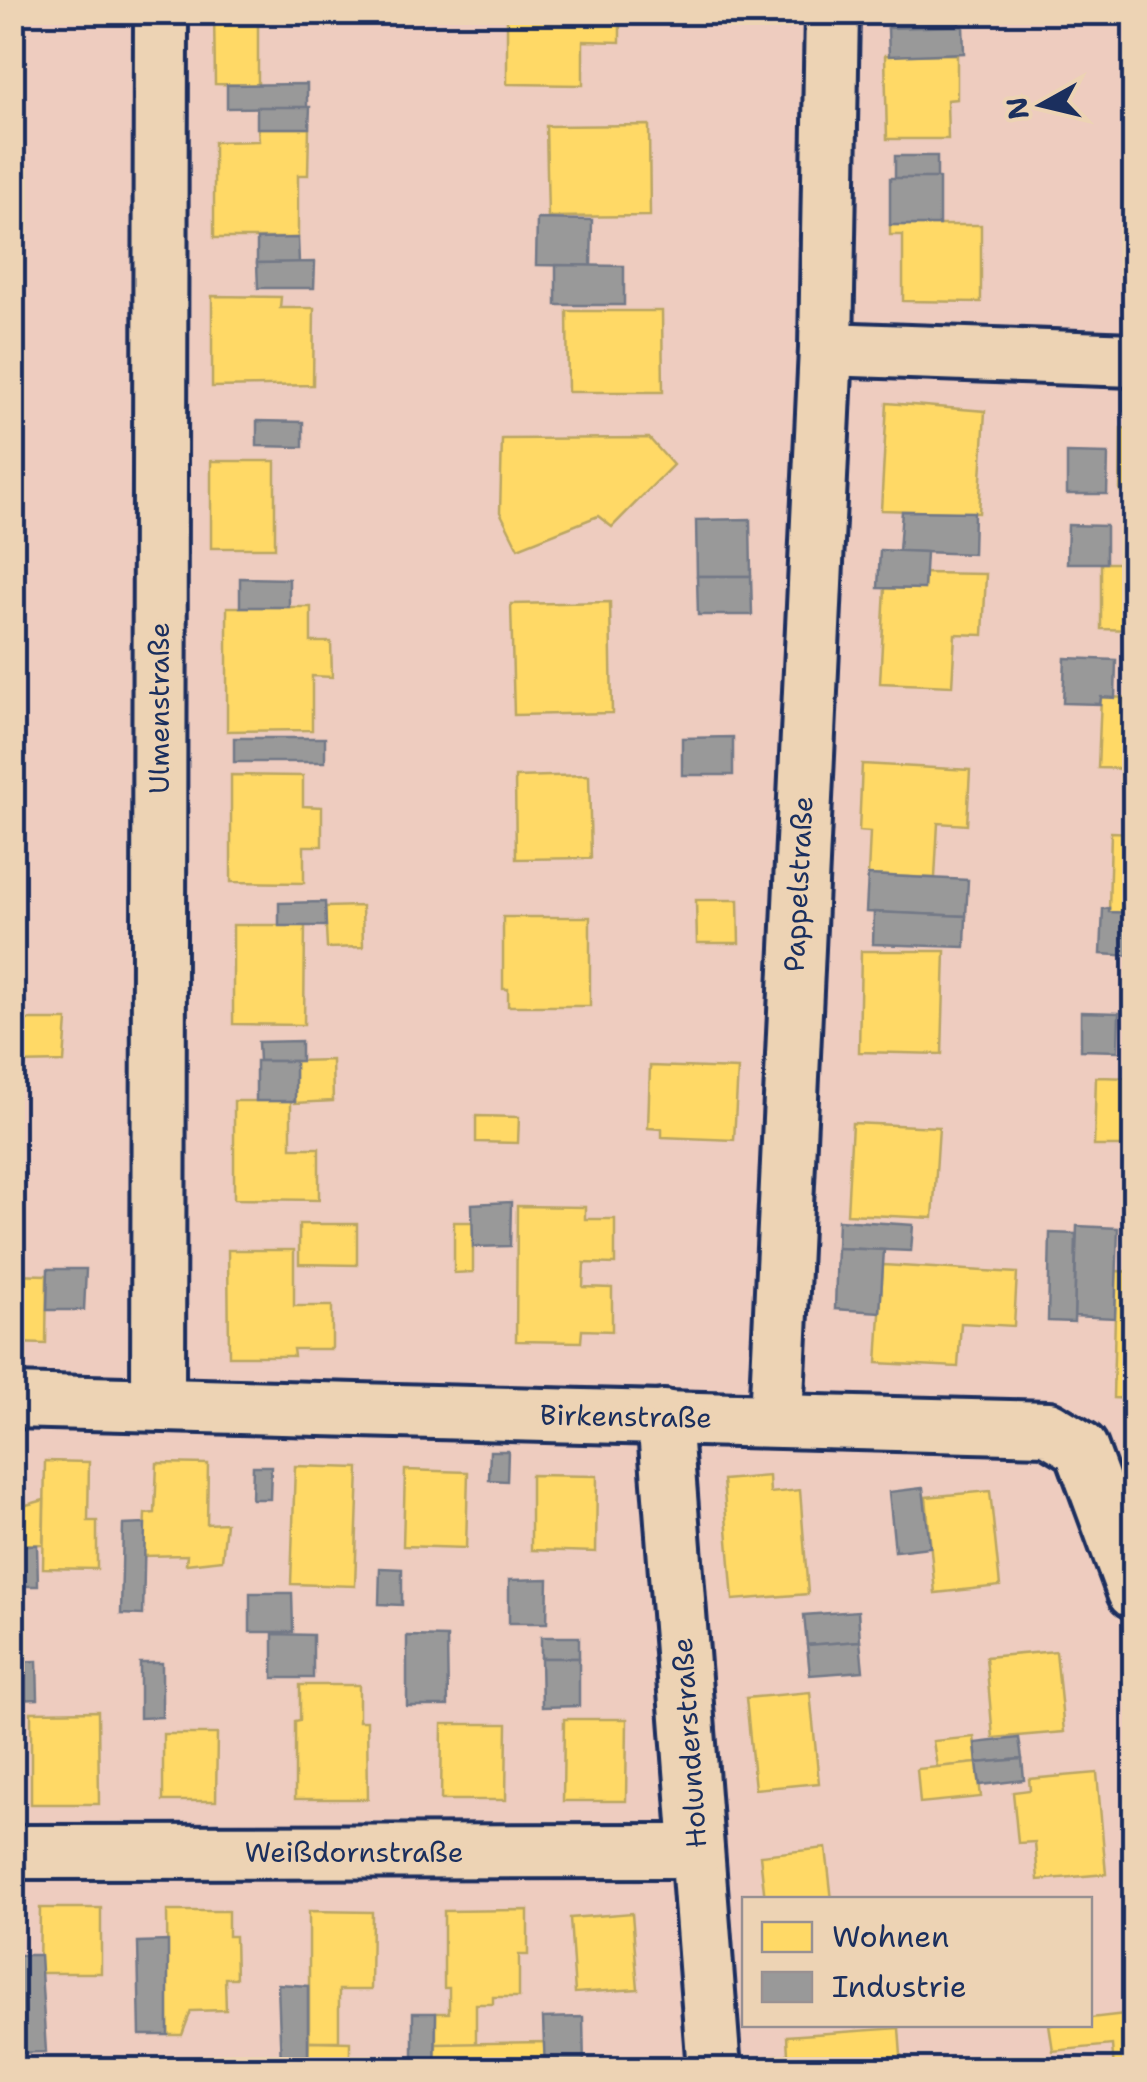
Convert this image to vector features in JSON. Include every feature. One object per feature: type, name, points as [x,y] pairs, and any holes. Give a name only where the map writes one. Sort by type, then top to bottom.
[{"type":"street","name":"Ulmenstraße","points":[[158,1404],[161,12]]},
{"type":"street","name":"Pappelstraße","points":[[776,1418],[826,350],[832,12]]},
{"type":"street","points":[[826,350],[1134,360]]},
{"type":"street","name":"Birkenstraße","points":[[12,1401],[1048,1428],[1080,1448],[1134,1592]]},
{"type":"street","name":"Holunderstraße","points":[[664,1417],[714,2070]]},
{"type":"street","name":"Weißdornstraße","points":[[12,1852],[696,1851]]},
{"type":"building: Wohnen","points":[[214,12],[258,12],[258,85],[215,84]]},
{"type":"building: Wohnen","points":[[507,12],[620,12],[620,42],[583,41],[583,85],[507,84]]},
{"type":"building: Wohnen","points":[[957,54],[957,99],[947,100],[948,139],[887,139],[885,55]]},
{"type":"building: Wohnen","points":[[649,125],[650,216],[548,217],[546,126]]},
{"type":"building: Wohnen","points":[[258,128],[309,128],[308,175],[298,175],[298,238],[214,238],[214,142],[259,141]]},
{"type":"building: Wohnen","points":[[890,225],[981,225],[981,302],[903,301],[903,235],[890,235]]},
{"type":"building: Wohnen","points":[[12,295],[22,295],[23,352],[12,352]]},
{"type":"building: Wohnen","points":[[212,296],[281,297],[280,308],[314,308],[313,385],[212,387]]},
{"type":"building: Wohnen","points":[[567,311],[662,311],[663,392],[568,392]]},
{"type":"building: Wohnen","points":[[887,403],[985,411],[979,513],[881,510]]},
{"type":"building: Wohnen","points":[[1121,428],[1134,429],[1134,492],[1120,491]]},
{"type":"building: Wohnen","points":[[649,438],[673,465],[612,527],[598,516],[518,548],[500,512],[502,439]]},
{"type":"building: Wohnen","points":[[211,461],[275,461],[275,548],[211,548]]},
{"type":"building: Wohnen","points":[[1101,563],[1134,563],[1134,630],[1101,629]]},
{"type":"building: Wohnen","points":[[925,573],[986,574],[983,635],[955,634],[952,686],[880,683],[885,588],[924,589]]},
{"type":"building: Wohnen","points":[[610,602],[612,713],[514,715],[511,604]]},
{"type":"building: Wohnen","points":[[227,607],[311,607],[311,642],[331,642],[332,677],[312,676],[312,730],[227,731]]},
{"type":"building: Wohnen","points":[[1101,697],[1134,698],[1134,769],[1098,768]]},
{"type":"building: Wohnen","points":[[862,764],[970,770],[967,825],[938,823],[935,878],[868,875],[870,832],[859,831]]},
{"type":"building: Wohnen","points":[[231,775],[303,776],[303,806],[322,807],[322,846],[304,846],[304,883],[231,882]]},
{"type":"building: Wohnen","points":[[589,775],[591,858],[516,859],[515,777]]},
{"type":"building: Wohnen","points":[[1111,832],[1134,833],[1134,913],[1109,912]]},
{"type":"building: Wohnen","points":[[696,900],[738,900],[739,943],[697,943]]},
{"type":"building: Wohnen","points":[[362,906],[363,947],[327,948],[325,907]]},
{"type":"building: Wohnen","points":[[503,917],[590,917],[590,1006],[508,1006],[508,989],[503,989]]},
{"type":"building: Wohnen","points":[[233,925],[305,925],[304,1025],[233,1024]]},
{"type":"building: Wohnen","points":[[861,951],[945,951],[942,1054],[859,1052]]},
{"type":"building: Wohnen","points":[[16,1020],[67,1020],[64,1062],[15,1063]]},
{"type":"building: Wohnen","points":[[332,1060],[333,1101],[295,1103],[295,1061]]},
{"type":"building: Wohnen","points":[[650,1066],[738,1069],[734,1140],[662,1137],[662,1129],[648,1128]]},
{"type":"building: Wohnen","points":[[1096,1077],[1134,1078],[1134,1146],[1094,1146]]},
{"type":"building: Wohnen","points":[[234,1101],[291,1101],[291,1148],[319,1148],[319,1200],[234,1199]]},
{"type":"building: Wohnen","points":[[476,1116],[519,1117],[518,1143],[476,1142]]},
{"type":"building: Wohnen","points":[[852,1123],[939,1127],[933,1218],[847,1214]]},
{"type":"building: Wohnen","points":[[517,1206],[585,1207],[585,1219],[615,1219],[615,1264],[584,1263],[583,1287],[612,1288],[612,1331],[582,1330],[581,1342],[516,1341]]},
{"type":"building: Wohnen","points":[[454,1222],[473,1222],[473,1272],[454,1273]]},
{"type":"building: Wohnen","points":[[299,1224],[357,1224],[357,1265],[299,1264]]},
{"type":"building: Wohnen","points":[[228,1250],[294,1250],[294,1306],[332,1306],[332,1349],[293,1349],[294,1356],[229,1356]]},
{"type":"building: Wohnen","points":[[883,1265],[1017,1273],[1014,1326],[961,1323],[958,1367],[877,1363]]},
{"type":"building: Wohnen","points":[[1116,1271],[1134,1272],[1134,1399],[1113,1398]]},
{"type":"building: Wohnen","points":[[12,1274],[47,1275],[46,1344],[12,1343]]},
{"type":"building: Wohnen","points":[[45,1461],[89,1462],[88,1521],[97,1521],[97,1569],[43,1568]]},
{"type":"building: Wohnen","points":[[157,1463],[208,1464],[207,1524],[226,1523],[222,1560],[186,1564],[187,1555],[143,1556],[145,1514],[155,1513]]},
{"type":"building: Wohnen","points":[[295,1466],[359,1468],[355,1586],[291,1584]]},
{"type":"building: Wohnen","points":[[405,1470],[468,1472],[466,1548],[403,1546]]},
{"type":"building: Wohnen","points":[[531,1475],[597,1476],[596,1552],[531,1550]]},
{"type":"building: Wohnen","points":[[769,1476],[770,1493],[800,1490],[808,1594],[733,1600],[723,1480]]},
{"type":"building: Wohnen","points":[[990,1491],[1000,1586],[935,1593],[926,1497]]},
{"type":"building: Wohnen","points":[[44,1500],[43,1544],[12,1545],[12,1509]]},
{"type":"building: Wohnen","points":[[1056,1651],[1064,1732],[993,1738],[986,1657]]},
{"type":"building: Wohnen","points":[[300,1685],[359,1685],[359,1721],[367,1721],[368,1799],[295,1799],[295,1721],[300,1720]]},
{"type":"building: Wohnen","points":[[810,1692],[819,1783],[755,1789],[746,1698]]},
{"type":"building: Wohnen","points":[[98,1711],[99,1804],[31,1804],[31,1712]]},
{"type":"building: Wohnen","points":[[564,1719],[627,1719],[626,1801],[563,1801]]},
{"type":"building: Wohnen","points":[[442,1724],[507,1724],[506,1800],[441,1800]]},
{"type":"building: Wohnen","points":[[163,1734],[217,1734],[216,1801],[163,1801]]},
{"type":"building: Wohnen","points":[[974,1737],[977,1763],[937,1767],[933,1741]]},
{"type":"building: Wohnen","points":[[977,1763],[981,1797],[920,1803],[917,1769]]},
{"type":"building: Wohnen","points":[[1097,1773],[1106,1874],[1038,1880],[1035,1842],[1018,1843],[1013,1792],[1030,1790],[1029,1779]]},
{"type":"building: Wohnen","points":[[826,1848],[832,1897],[765,1897],[760,1855]]},
{"type":"building: Wohnen","points":[[40,1908],[101,1908],[101,1973],[39,1973]]},
{"type":"building: Wohnen","points":[[528,1910],[528,1955],[519,1955],[519,1997],[493,1997],[493,2004],[476,2004],[476,2045],[436,2044],[436,2013],[449,2013],[449,1988],[444,1988],[444,1911]]},
{"type":"building: Wohnen","points":[[167,1911],[228,1911],[228,1936],[235,1936],[236,1978],[225,1978],[226,2010],[191,2011],[182,2035],[168,2035]]},
{"type":"building: Wohnen","points":[[309,1911],[372,1912],[371,1990],[339,1990],[339,2041],[309,2041]]},
{"type":"building: Wohnen","points":[[632,1913],[638,1989],[575,1993],[570,1918]]},
{"type":"building: Wohnen","points":[[1134,2013],[1134,2067],[1114,2069],[1112,2045],[1053,2051],[1049,2027],[1092,2027],[1092,2018]]},
{"type":"building: Wohnen","points":[[899,2028],[902,2070],[776,2070],[775,2056],[788,2055],[787,2036]]},
{"type":"building: Wohnen","points":[[309,2041],[350,2042],[350,2066],[308,2065]]},
{"type":"building: Wohnen","points":[[544,2042],[545,2070],[435,2070],[436,2044]]},
{"type":"building: Industrie","points":[[888,12],[959,12],[959,26],[888,28]]},
{"type":"building: Industrie","points":[[963,26],[964,53],[889,56],[888,28]]},
{"type":"building: Industrie","points":[[307,84],[307,107],[227,108],[227,85]]},
{"type":"building: Industrie","points":[[257,107],[310,107],[309,128],[257,128]]},
{"type":"building: Industrie","points":[[12,116],[20,116],[20,138],[12,138]]},
{"type":"building: Industrie","points":[[895,156],[937,156],[937,178],[895,179]]},
{"type":"building: Industrie","points":[[890,178],[939,178],[939,225],[890,225]]},
{"type":"building: Industrie","points":[[537,219],[592,220],[591,266],[536,265]]},
{"type":"building: Industrie","points":[[298,238],[299,263],[257,263],[257,239]]},
{"type":"building: Industrie","points":[[1125,248],[1134,249],[1134,303],[1123,303]]},
{"type":"building: Industrie","points":[[315,262],[314,288],[258,288],[257,263]]},
{"type":"building: Industrie","points":[[556,265],[624,266],[624,305],[556,305]]},
{"type":"building: Industrie","points":[[1124,388],[1134,388],[1134,412],[1123,411]]},
{"type":"building: Industrie","points":[[257,421],[303,422],[303,447],[257,446]]},
{"type":"building: Industrie","points":[[1067,453],[1108,454],[1107,494],[1067,494]]},
{"type":"building: Industrie","points":[[902,511],[974,512],[973,554],[899,551]]},
{"type":"building: Industrie","points":[[750,519],[751,576],[697,576],[696,520]]},
{"type":"building: Industrie","points":[[1068,525],[1106,526],[1106,563],[1067,563]]},
{"type":"building: Industrie","points":[[880,550],[926,552],[924,589],[878,588]]},
{"type":"building: Industrie","points":[[697,576],[751,576],[752,615],[698,615]]},
{"type":"building: Industrie","points":[[240,578],[289,579],[289,607],[240,607]]},
{"type":"building: Industrie","points":[[1065,658],[1116,660],[1115,698],[1101,697],[1100,704],[1063,703]]},
{"type":"building: Industrie","points":[[733,737],[733,775],[682,775],[682,738]]},
{"type":"building: Industrie","points":[[234,738],[325,738],[325,762],[234,762]]},
{"type":"building: Industrie","points":[[868,875],[968,880],[966,916],[866,912]]},
{"type":"building: Industrie","points":[[325,902],[326,926],[279,926],[279,903]]},
{"type":"building: Industrie","points":[[1109,908],[1109,912],[1134,913],[1134,956],[1101,954],[1103,909]]},
{"type":"building: Industrie","points":[[874,912],[966,916],[965,947],[873,944]]},
{"type":"building: Industrie","points":[[1081,1012],[1119,1013],[1118,1051],[1081,1050]]},
{"type":"building: Industrie","points":[[301,1041],[301,1061],[259,1061],[258,1042]]},
{"type":"building: Industrie","points":[[256,1061],[295,1061],[295,1101],[256,1101]]},
{"type":"building: Industrie","points":[[511,1202],[510,1246],[473,1247],[472,1204]]},
{"type":"building: Industrie","points":[[838,1220],[913,1225],[911,1251],[837,1248]]},
{"type":"building: Industrie","points":[[1077,1226],[1118,1228],[1115,1318],[1074,1316]]},
{"type":"building: Industrie","points":[[1050,1233],[1076,1234],[1074,1322],[1048,1321]]},
{"type":"building: Industrie","points":[[837,1248],[884,1250],[880,1312],[835,1309]]},
{"type":"building: Industrie","points":[[48,1269],[86,1269],[84,1310],[47,1310]]},
{"type":"building: Industrie","points":[[490,1451],[508,1451],[507,1481],[489,1480]]},
{"type":"building: Industrie","points":[[253,1466],[271,1466],[270,1499],[252,1499]]},
{"type":"building: Industrie","points":[[923,1488],[930,1547],[895,1551],[889,1492]]},
{"type":"building: Industrie","points":[[145,1524],[143,1615],[121,1614],[123,1525]]},
{"type":"building: Industrie","points":[[12,1545],[37,1545],[38,1586],[12,1586]]},
{"type":"building: Industrie","points":[[380,1568],[402,1569],[402,1605],[379,1604]]},
{"type":"building: Industrie","points":[[548,1579],[547,1623],[509,1623],[509,1580]]},
{"type":"building: Industrie","points":[[250,1593],[292,1593],[293,1632],[250,1632]]},
{"type":"building: Industrie","points":[[858,1611],[860,1641],[807,1645],[804,1615]]},
{"type":"building: Industrie","points":[[273,1634],[313,1635],[313,1678],[273,1678]]},
{"type":"building: Industrie","points":[[407,1636],[447,1637],[448,1706],[407,1706]]},
{"type":"building: Industrie","points":[[541,1637],[579,1637],[579,1658],[541,1658]]},
{"type":"building: Industrie","points":[[860,1641],[863,1671],[810,1675],[807,1645]]},
{"type":"building: Industrie","points":[[541,1658],[579,1658],[579,1706],[542,1707]]},
{"type":"building: Industrie","points":[[37,1661],[38,1699],[12,1700],[12,1662]]},
{"type":"building: Industrie","points":[[140,1663],[162,1663],[162,1717],[140,1718]]},
{"type":"building: Industrie","points":[[1019,1738],[1022,1759],[977,1763],[975,1743]]},
{"type":"building: Industrie","points":[[1022,1759],[1024,1780],[980,1785],[977,1763]]},
{"type":"building: Industrie","points":[[168,1941],[168,2035],[140,2035],[138,1942]]},
{"type":"building: Industrie","points":[[12,1955],[40,1955],[46,2052],[12,2053]]},
{"type":"building: Industrie","points":[[278,1984],[308,1986],[308,2065],[281,2064]]},
{"type":"building: Industrie","points":[[413,2013],[436,2013],[435,2070],[413,2070]]},
{"type":"building: Industrie","points":[[583,2017],[584,2070],[545,2070],[543,2018]]}]
